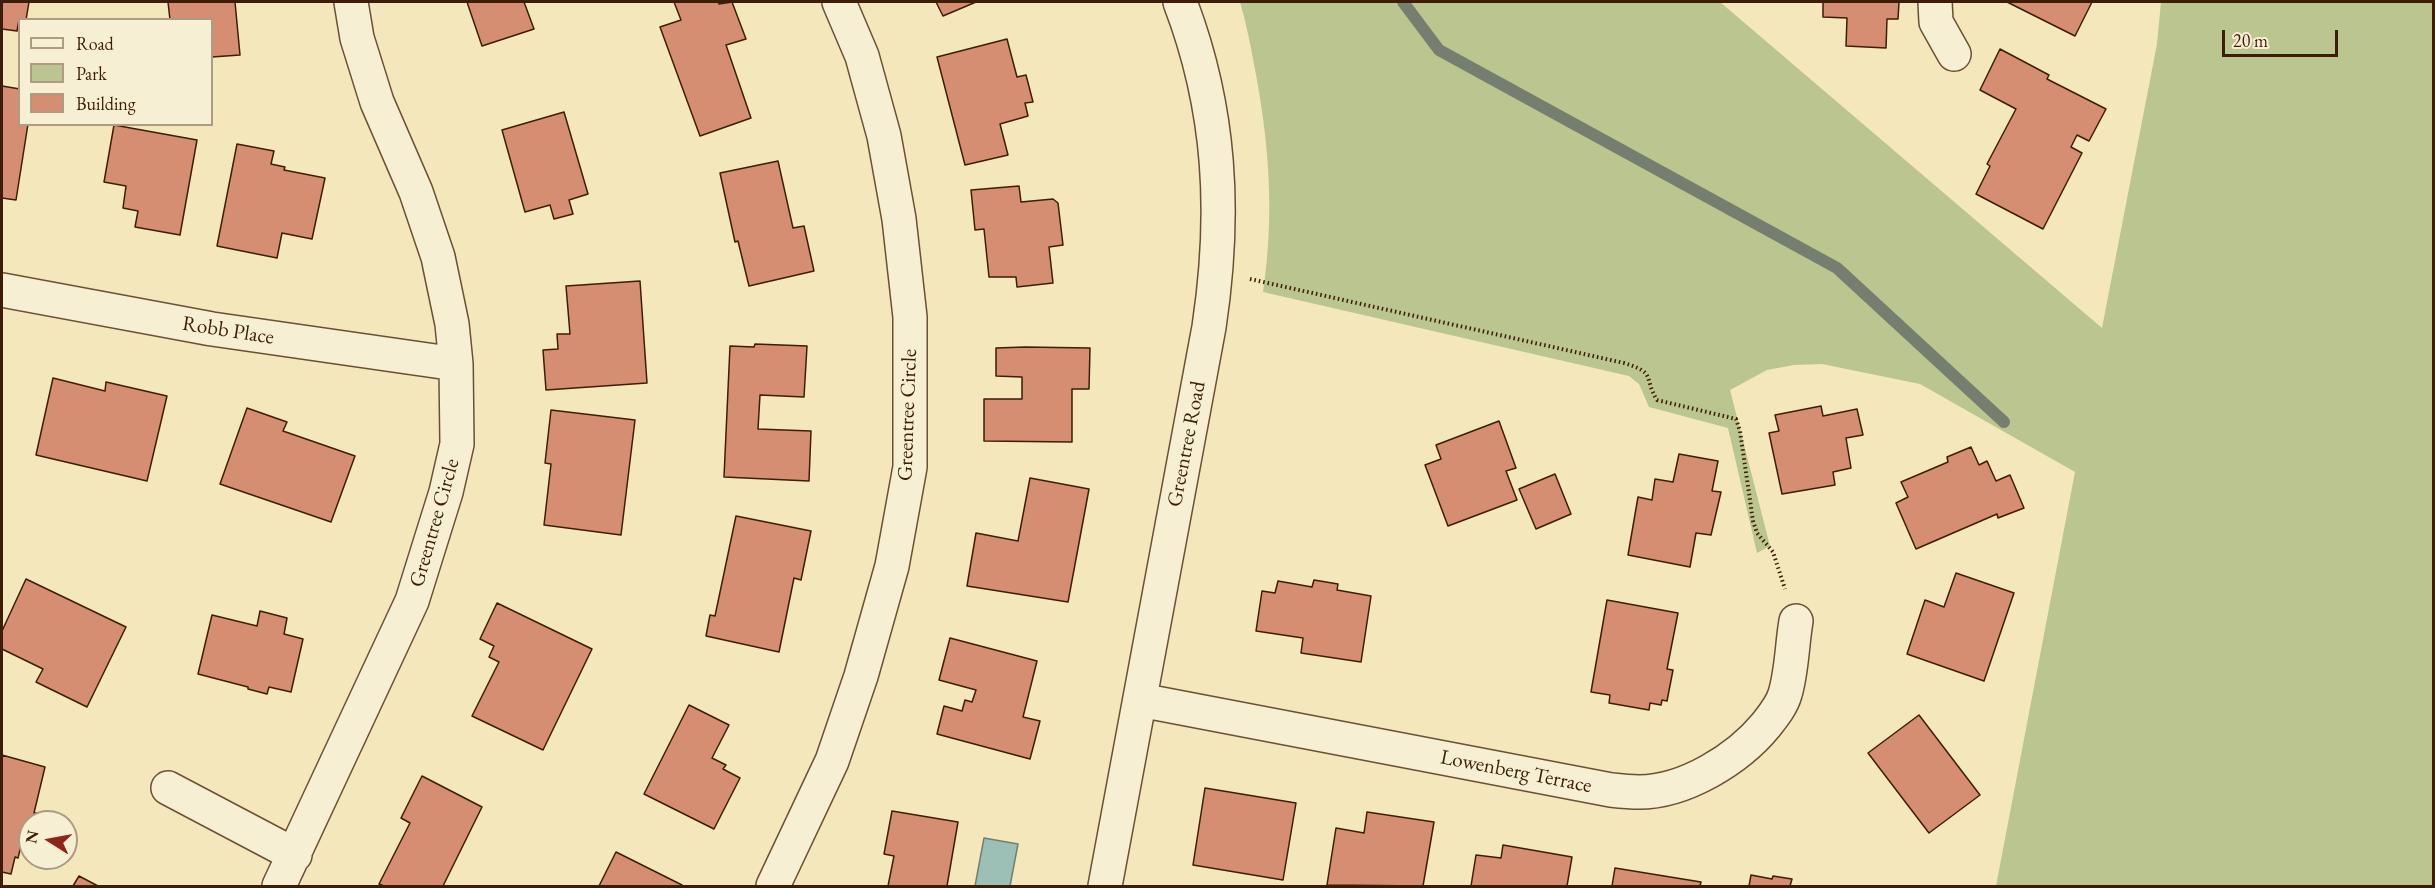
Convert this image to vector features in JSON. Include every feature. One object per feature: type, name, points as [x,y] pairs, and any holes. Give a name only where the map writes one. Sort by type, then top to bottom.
[{"type":"street","name":"Greentree Circle","points":[[279,886],[412,601],[446,492],[457,444],[456,364],[452,324],[438,257],[416,192],[377,102],[357,38],[351,2]]},
{"type":"street","name":"Greentree Circle","points":[[773,886],[832,761],[861,676],[892,566],[910,467],[910,316],[899,219],[884,136],[862,56],[839,2]]},
{"type":"street","name":"Greentree Road","points":[[1105,886],[1217,274],[1219,200],[1215,135],[1201,64],[1180,2]]},
{"type":"street","points":[[1935,2],[1936,22],[1954,54]]},
{"type":"street","name":"Robb Place","points":[[2,290],[212,329],[456,364]]},
{"type":"street","name":"Lowenberg Terrace","points":[[1140,700],[1611,790],[1641,792],[1663,789],[1694,778],[1729,760],[1753,740],[1776,712],[1785,695],[1796,621]]},
{"type":"street","points":[[168,788],[295,855]]},
{"type":"path","points":[[1217,274],[1269,281],[1624,363],[1645,371],[1657,400],[1736,419],[1740,431],[1753,521],[1757,533],[1773,552],[1796,621]]},
{"type":"green space","points":[[1240,2],[1720,2],[2102,328],[2157,44],[2161,2],[2433,2],[2433,886],[1996,886],[2075,472],[1920,384],[1822,364],[1794,365],[1767,370],[1730,390],[1770,546],[1757,553],[1728,428],[1649,407],[1639,384],[1629,376],[1263,292],[1269,234],[1267,149],[1248,33]]},
{"type":"water","points":[[984,838],[1018,844],[1010,886],[975,886]]},
{"type":"building","points":[[2,2],[29,2],[26,18],[18,18],[17,31],[2,29]]},
{"type":"building","points":[[168,2],[235,2],[240,55],[213,57],[213,18],[170,18]]},
{"type":"building","points":[[467,2],[524,2],[534,29],[482,46]]},
{"type":"building","points":[[674,2],[718,2],[719,4],[732,2],[746,39],[726,45],[751,118],[700,136],[660,27],[681,20]]},
{"type":"building","points":[[936,2],[976,2],[943,16]]},
{"type":"building","points":[[1823,2],[1899,2],[1898,19],[1887,19],[1886,48],[1846,46],[1847,18],[1823,17]]},
{"type":"building","points":[[2007,2],[2092,2],[2075,36]]},
{"type":"building","points":[[1007,39],[1017,77],[1026,75],[1033,102],[1025,103],[1028,116],[1000,124],[1008,155],[965,165],[937,57]]},
{"type":"building","points":[[2000,49],[2049,75],[2047,79],[2106,109],[2089,141],[2077,135],[2071,147],[2082,153],[2043,229],[1976,194],[1990,166],[1987,164],[2016,109],[1980,90]]},
{"type":"building","points":[[2,86],[18,89],[18,126],[28,126],[16,200],[2,198]]},
{"type":"building","points":[[564,112],[588,194],[569,200],[573,214],[554,219],[550,205],[525,212],[502,130]]},
{"type":"building","points":[[114,126],[197,140],[180,235],[135,227],[138,211],[123,208],[126,186],[104,182]]},
{"type":"building","points":[[237,144],[274,151],[271,164],[285,167],[284,170],[325,178],[312,239],[282,233],[277,258],[217,246]]},
{"type":"building","points":[[778,161],[793,228],[804,226],[814,271],[749,286],[738,241],[735,242],[720,173]]},
{"type":"building","points":[[1019,186],[1021,202],[1053,199],[1058,203],[1063,245],[1049,247],[1053,283],[1017,287],[1016,277],[989,277],[984,229],[975,230],[971,190]]},
{"type":"building","points":[[640,281],[647,383],[546,390],[543,350],[558,349],[557,334],[570,334],[566,286]]},
{"type":"building","points":[[755,344],[807,346],[804,397],[760,395],[758,429],[811,431],[809,481],[724,477],[730,346],[754,347]]},
{"type":"building","points":[[996,348],[1090,348],[1089,389],[1072,389],[1072,442],[984,441],[984,399],[1022,399],[1022,377],[996,376]]},
{"type":"building","points":[[53,378],[105,391],[106,382],[167,396],[147,481],[36,455]]},
{"type":"building","points":[[1821,406],[1823,416],[1857,409],[1863,435],[1846,438],[1851,468],[1833,472],[1835,485],[1782,494],[1769,433],[1779,431],[1775,415]]},
{"type":"building","points":[[247,408],[287,422],[283,431],[355,456],[331,522],[220,484]]},
{"type":"building","points":[[551,410],[635,420],[621,535],[544,525],[551,464],[545,463]]},
{"type":"building","points":[[1499,421],[1516,468],[1506,471],[1517,500],[1448,526],[1425,465],[1441,459],[1436,445]]},
{"type":"building","points":[[1971,447],[1979,465],[1987,461],[1996,481],[2010,475],[2024,508],[1998,518],[1997,514],[1916,549],[1896,503],[1908,497],[1901,482],[1948,462],[1947,457]]},
{"type":"building","points":[[1679,454],[1718,461],[1712,491],[1721,492],[1711,535],[1696,533],[1690,567],[1628,555],[1638,497],[1652,500],[1655,479],[1673,482]]},
{"type":"building","points":[[1555,474],[1571,514],[1536,529],[1519,489]]},
{"type":"building","points":[[1030,478],[1089,489],[1068,602],[967,586],[976,533],[1018,541]]},
{"type":"building","points":[[736,516],[811,531],[801,580],[794,578],[779,652],[706,636],[710,615],[715,616]]},
{"type":"building","points":[[1956,573],[2014,593],[1984,681],[1907,654],[1925,600],[1944,607]]},
{"type":"building","points":[[26,579],[126,627],[87,707],[36,682],[43,669],[2,649],[2,631]]},
{"type":"building","points":[[1314,580],[1338,584],[1337,590],[1371,596],[1361,662],[1301,653],[1303,638],[1256,631],[1262,591],[1275,593],[1278,581],[1312,587]]},
{"type":"building","points":[[1607,600],[1678,613],[1667,669],[1673,670],[1667,701],[1662,700],[1661,705],[1650,703],[1649,710],[1609,703],[1610,695],[1591,692]]},
{"type":"building","points":[[497,603],[592,649],[543,750],[472,716],[499,662],[489,657],[494,646],[480,639]]},
{"type":"building","points":[[260,611],[287,618],[284,634],[303,639],[291,692],[269,687],[267,694],[198,674],[212,615],[257,626]]},
{"type":"building","points":[[950,638],[1037,661],[1023,717],[1040,721],[1030,759],[937,734],[944,706],[962,711],[965,700],[972,702],[976,690],[939,680]]},
{"type":"building","points":[[689,705],[729,725],[712,758],[726,765],[723,769],[740,778],[714,829],[644,794]]},
{"type":"building","points":[[1919,715],[1980,795],[1929,833],[1868,753]]},
{"type":"building","points":[[2,755],[45,767],[35,810],[18,810],[18,858],[15,857],[11,874],[2,872]]},
{"type":"building","points":[[422,776],[482,807],[443,886],[384,886],[379,884],[410,823],[401,818]]},
{"type":"building","points":[[1205,788],[1296,803],[1283,880],[1193,865]]},
{"type":"building","points":[[892,811],[958,822],[947,886],[888,886],[894,856],[884,854]]},
{"type":"building","points":[[1367,812],[1434,822],[1423,886],[1327,885],[1336,828],[1364,833]]},
{"type":"building","points":[[1503,845],[1572,857],[1567,886],[1471,886],[1476,855],[1501,858]]},
{"type":"building","points":[[616,852],[682,885],[599,886]]},
{"type":"building","points":[[1615,868],[1701,882],[1700,886],[1612,886]]},
{"type":"building","points":[[1751,875],[1772,879],[1773,876],[1792,879],[1790,886],[1749,886]]},
{"type":"building","points":[[79,876],[98,886],[73,886]]},
{"type":"waterway","points":[[1403,2],[1439,50],[1837,268],[2004,422]]}]
